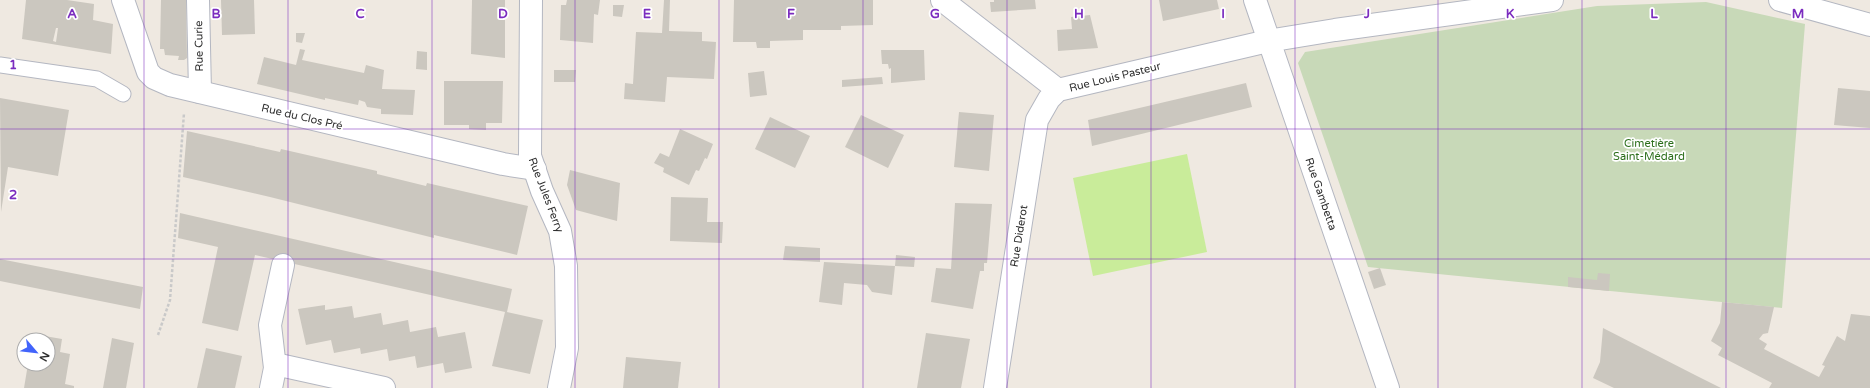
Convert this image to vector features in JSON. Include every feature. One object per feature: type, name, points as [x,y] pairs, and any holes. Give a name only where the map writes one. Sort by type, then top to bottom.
[{"type":"street","name":"Rue du Clos Pré","points":[[123,0],[148,72],[154,78],[170,85],[503,164],[535,169]]},
{"type":"street","name":"Rue Curie","points":[[193,91],[198,0]]},
{"type":"street","name":"Rue Jules Ferry","points":[[531,0],[530,156],[560,230],[566,266],[567,341],[560,388]]},
{"type":"street","name":"Rue Louis Pasteur","points":[[942,0],[1058,90],[1268,41],[1552,0]]},
{"type":"street","name":"Rue Gambetta","points":[[1255,0],[1388,388]]},
{"type":"street","points":[[1780,0],[1870,25]]},
{"type":"street","name":"Rue Diderot","points":[[995,388],[1037,120],[1049,98],[1058,90]]},
{"type":"street","points":[[271,388],[275,364],[270,325],[283,265]]},
{"type":"street","points":[[275,364],[384,388]]},
{"type":"lane","points":[[0,65],[97,79],[123,94]]},
{"type":"path","points":[[158,335],[170,300],[193,91]]},
{"type":"green space","name":"Cimetière Saint-Médard","points":[[1706,2],[1805,24],[1782,308],[1368,267],[1298,63],[1305,52],[1597,6]]},
{"type":"green space","points":[[1187,154],[1207,252],[1093,276],[1073,178]]},
{"type":"building","points":[[26,0],[67,0],[94,4],[93,20],[113,24],[111,54],[22,39]],"holes":[[[56,28],[58,28],[56,42],[53,41]]]},
{"type":"building","points":[[161,0],[186,0],[187,58],[184,60],[178,60],[179,56],[165,55],[164,49],[160,49]]},
{"type":"building","points":[[221,0],[254,0],[255,34],[222,35]]},
{"type":"building","points":[[472,0],[505,0],[505,58],[471,54]]},
{"type":"building","points":[[567,0],[600,0],[598,15],[594,14],[593,43],[560,40],[561,5],[566,5]]},
{"type":"building","points":[[664,0],[670,0],[669,31],[702,32],[702,41],[716,42],[714,79],[667,77],[665,102],[624,99],[625,83],[633,84],[636,32],[662,33]]},
{"type":"building","points":[[734,0],[873,0],[873,25],[841,26],[841,30],[803,30],[803,40],[770,41],[770,48],[757,48],[756,42],[733,42]]},
{"type":"building","points":[[994,0],[1035,0],[1036,9],[991,12],[990,2],[994,2]]},
{"type":"building","points":[[1159,0],[1217,0],[1219,9],[1163,21]]},
{"type":"building","points":[[613,5],[624,5],[622,17],[613,16]]},
{"type":"building","points":[[1090,15],[1098,48],[1058,51],[1057,30],[1072,29],[1071,17]]},
{"type":"building","points":[[296,33],[305,33],[302,43],[296,42]]},
{"type":"building","points":[[300,49],[305,50],[302,60],[364,73],[366,65],[384,70],[382,89],[415,90],[413,115],[381,114],[381,109],[367,107],[365,102],[359,100],[358,105],[325,98],[325,100],[257,84],[264,57],[296,65]]},
{"type":"building","points":[[881,50],[924,50],[925,80],[891,83],[891,68],[889,69],[888,64],[882,64]]},
{"type":"building","points":[[417,51],[427,52],[427,70],[416,69]]},
{"type":"building","points":[[554,70],[576,70],[575,82],[554,82]]},
{"type":"building","points":[[764,71],[767,95],[750,97],[748,73]]},
{"type":"building","points":[[882,77],[883,84],[842,87],[842,80]]},
{"type":"building","points":[[444,81],[503,81],[502,123],[486,123],[486,130],[469,129],[469,125],[444,125]]},
{"type":"building","points":[[1246,83],[1252,107],[1092,146],[1088,120]]},
{"type":"building","points":[[1838,88],[1870,91],[1870,128],[1834,125]]},
{"type":"building","points":[[0,98],[69,110],[58,176],[8,167],[1,212]]},
{"type":"building","points":[[959,112],[994,115],[989,171],[954,167]]},
{"type":"building","points":[[861,115],[904,135],[888,168],[845,147]]},
{"type":"building","points":[[770,117],[810,136],[795,168],[755,149]]},
{"type":"building","points":[[680,129],[713,144],[707,159],[705,158],[699,171],[696,170],[689,185],[663,172],[664,168],[654,163],[660,153],[669,157]]},
{"type":"building","points":[[187,131],[280,152],[281,149],[377,171],[377,174],[426,186],[427,183],[528,206],[517,255],[434,235],[434,238],[183,177]]},
{"type":"building","points":[[570,170],[620,183],[617,221],[576,210],[567,185]]},
{"type":"building","points":[[671,197],[708,198],[707,222],[723,222],[722,243],[670,241]]},
{"type":"building","points":[[955,203],[992,204],[987,263],[984,263],[984,271],[980,271],[973,309],[931,302],[936,268],[951,269]]},
{"type":"building","points":[[180,213],[512,289],[507,312],[543,320],[530,374],[492,366],[505,312],[255,255],[238,331],[202,323],[218,247],[178,238]]},
{"type":"building","points":[[785,246],[820,248],[820,262],[783,260]]},
{"type":"building","points":[[896,255],[915,257],[914,267],[895,266]]},
{"type":"building","points":[[0,259],[143,287],[140,309],[0,281]]},
{"type":"building","points":[[824,262],[895,266],[892,295],[872,292],[867,285],[844,283],[842,305],[819,302]]},
{"type":"building","points":[[1380,268],[1386,285],[1374,289],[1368,272]]},
{"type":"building","points":[[1598,273],[1610,274],[1609,291],[1568,287],[1568,277],[1597,280]]},
{"type":"building","points":[[1722,302],[1774,307],[1768,333],[1763,334],[1759,339],[1767,344],[1764,349],[1819,377],[1825,366],[1822,365],[1837,336],[1845,341],[1851,314],[1870,316],[1870,388],[1769,388],[1772,383],[1718,355],[1722,348],[1711,341],[1720,323]]},
{"type":"building","points":[[325,305],[325,310],[352,306],[354,318],[381,313],[383,325],[408,320],[410,332],[436,327],[438,337],[465,332],[472,368],[445,373],[443,363],[417,368],[415,356],[389,361],[387,349],[361,354],[360,348],[334,353],[331,340],[306,345],[298,309]]},
{"type":"building","points":[[1603,328],[1721,388],[1614,388],[1593,378],[1600,362]]},
{"type":"building","points":[[926,333],[970,339],[961,388],[917,388]]},
{"type":"building","points":[[56,338],[62,339],[60,352],[70,354],[65,384],[74,386],[74,388],[24,388],[27,372],[56,372]]},
{"type":"building","points":[[112,338],[134,343],[126,388],[103,388]]},
{"type":"building","points":[[206,348],[242,356],[235,388],[197,388]]},
{"type":"building","points":[[626,357],[681,362],[678,388],[623,388]]}]
